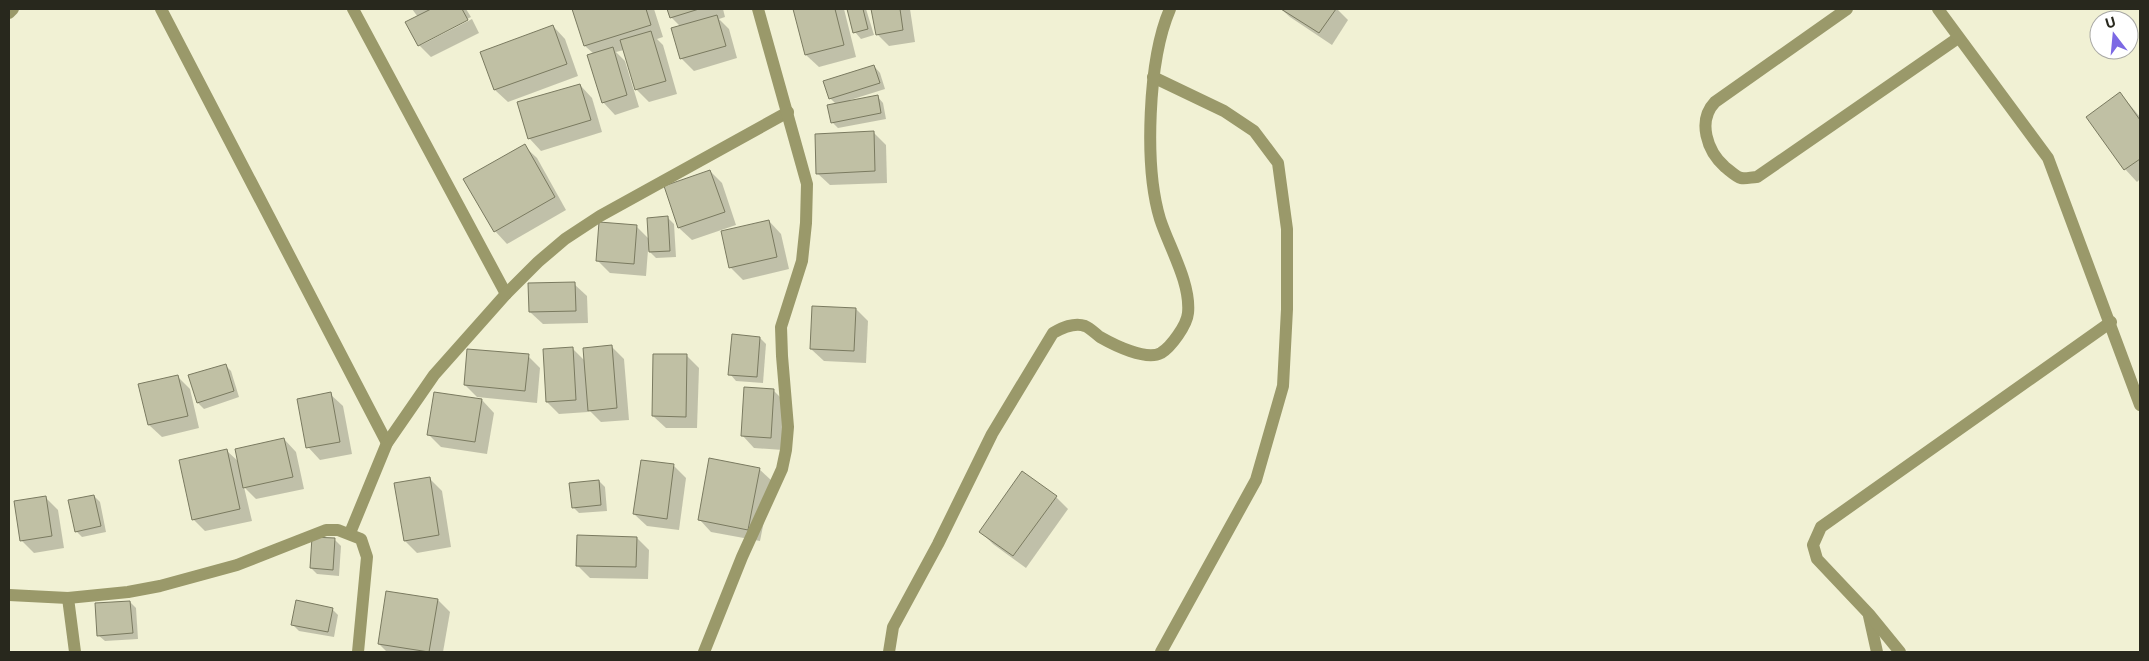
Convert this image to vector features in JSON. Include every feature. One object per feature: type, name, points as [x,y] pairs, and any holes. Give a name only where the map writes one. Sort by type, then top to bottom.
[{"type":"street","points":[[9,13],[13,9]]},
{"type":"street","points":[[161,9],[387,443]]},
{"type":"street","points":[[353,9],[506,294]]},
{"type":"street","points":[[704,652],[742,557],[782,469],[788,427],[782,356],[782,327],[802,261],[806,223],[806,184],[788,112],[758,9]]},
{"type":"street","points":[[889,652],[893,627],[938,544],[992,434],[1053,333],[1068,326],[1085,326],[1102,338],[1136,353],[1148,356],[1160,353],[1174,343],[1188,314],[1185,284],[1160,217],[1151,165],[1153,77],[1163,24],[1170,9]]},
{"type":"street","points":[[1847,9],[1715,102],[1708,109],[1707,139],[1715,158],[1740,178],[1757,177],[1958,38]]},
{"type":"street","points":[[1938,9],[2048,158],[2111,322],[2140,405]]},
{"type":"street","points":[[1153,77],[1224,111],[1254,131],[1278,163],[1287,238],[1287,309],[1283,386],[1256,480],[1161,652]]},
{"type":"street","points":[[350,533],[387,443],[434,375],[506,294],[565,239],[600,216],[788,112]]},
{"type":"street","points":[[1900,652],[1869,614],[1817,559],[1813,545],[1821,527],[2111,322]]},
{"type":"street","points":[[9,596],[68,598],[160,586],[237,565],[326,530],[338,530],[350,533],[361,539],[367,556],[358,652]]},
{"type":"street","points":[[68,598],[74,652]]},
{"type":"street","points":[[1869,614],[1877,652]]},
{"type":"building","points":[[431,9],[462,9],[468,20],[418,46],[405,22]]},
{"type":"building","points":[[572,9],[646,9],[651,25],[584,46]]},
{"type":"building","points":[[667,9],[699,9],[670,18]]},
{"type":"building","points":[[793,9],[835,9],[844,45],[805,55]]},
{"type":"building","points":[[847,9],[863,9],[868,29],[853,33]]},
{"type":"building","points":[[871,9],[900,9],[903,30],[876,35]]},
{"type":"building","points":[[1281,9],[1336,9],[1319,33]]},
{"type":"building","points":[[717,15],[726,46],[680,59],[671,28]]},
{"type":"building","points":[[553,25],[567,64],[494,90],[480,52]]},
{"type":"building","points":[[651,31],[666,81],[635,90],[620,40]]},
{"type":"building","points":[[613,47],[627,95],[602,103],[587,55]]},
{"type":"building","points":[[874,65],[880,83],[829,99],[823,81]]},
{"type":"building","points":[[580,84],[591,120],[528,139],[517,102]]},
{"type":"building","points":[[2120,92],[2140,120],[2140,159],[2124,170],[2086,117]]},
{"type":"building","points":[[878,95],[881,113],[831,123],[827,105]]},
{"type":"building","points":[[874,131],[875,171],[816,174],[815,134]]},
{"type":"building","points":[[525,144],[555,197],[494,232],[463,179]]},
{"type":"building","points":[[710,170],[725,212],[678,228],[664,186]]},
{"type":"building","points":[[668,216],[670,251],[649,252],[647,218]]},
{"type":"building","points":[[769,220],[777,257],[729,268],[721,231]]},
{"type":"building","points":[[599,222],[637,225],[634,264],[596,261]]},
{"type":"building","points":[[575,282],[576,311],[529,312],[528,283]]},
{"type":"building","points":[[812,306],[856,308],[854,351],[810,349]]},
{"type":"building","points":[[732,334],[760,337],[757,377],[728,375]]},
{"type":"building","points":[[612,345],[617,408],[588,411],[583,348]]},
{"type":"building","points":[[573,347],[576,400],[546,402],[543,349]]},
{"type":"building","points":[[467,349],[529,354],[525,391],[464,385]]},
{"type":"building","points":[[653,354],[687,354],[686,417],[652,416]]},
{"type":"building","points":[[226,364],[234,391],[197,403],[188,375]]},
{"type":"building","points":[[178,375],[188,416],[148,425],[138,384]]},
{"type":"building","points":[[744,387],[774,389],[771,438],[741,436]]},
{"type":"building","points":[[331,392],[340,442],[306,448],[297,399]]},
{"type":"building","points":[[434,392],[482,399],[475,442],[427,435]]},
{"type":"building","points":[[284,438],[293,477],[243,488],[235,449]]},
{"type":"building","points":[[227,449],[240,509],[192,520],[179,460]]},
{"type":"building","points":[[709,458],[760,468],[748,530],[698,520]]},
{"type":"building","points":[[641,460],[674,464],[667,519],[633,514]]},
{"type":"building","points":[[1022,471],[1057,496],[1013,556],[979,532]]},
{"type":"building","points":[[430,477],[439,535],[404,541],[394,483]]},
{"type":"building","points":[[599,480],[601,505],[572,508],[569,483]]},
{"type":"building","points":[[94,495],[101,526],[75,532],[68,500]]},
{"type":"building","points":[[46,496],[52,536],[20,541],[14,501]]},
{"type":"building","points":[[577,535],[637,537],[636,567],[576,566]]},
{"type":"building","points":[[312,537],[335,538],[333,570],[310,568]]},
{"type":"building","points":[[386,591],[438,599],[429,652],[378,644]]},
{"type":"building","points":[[296,600],[333,608],[328,632],[291,625]]},
{"type":"building","points":[[130,601],[133,633],[97,636],[95,603]]}]
